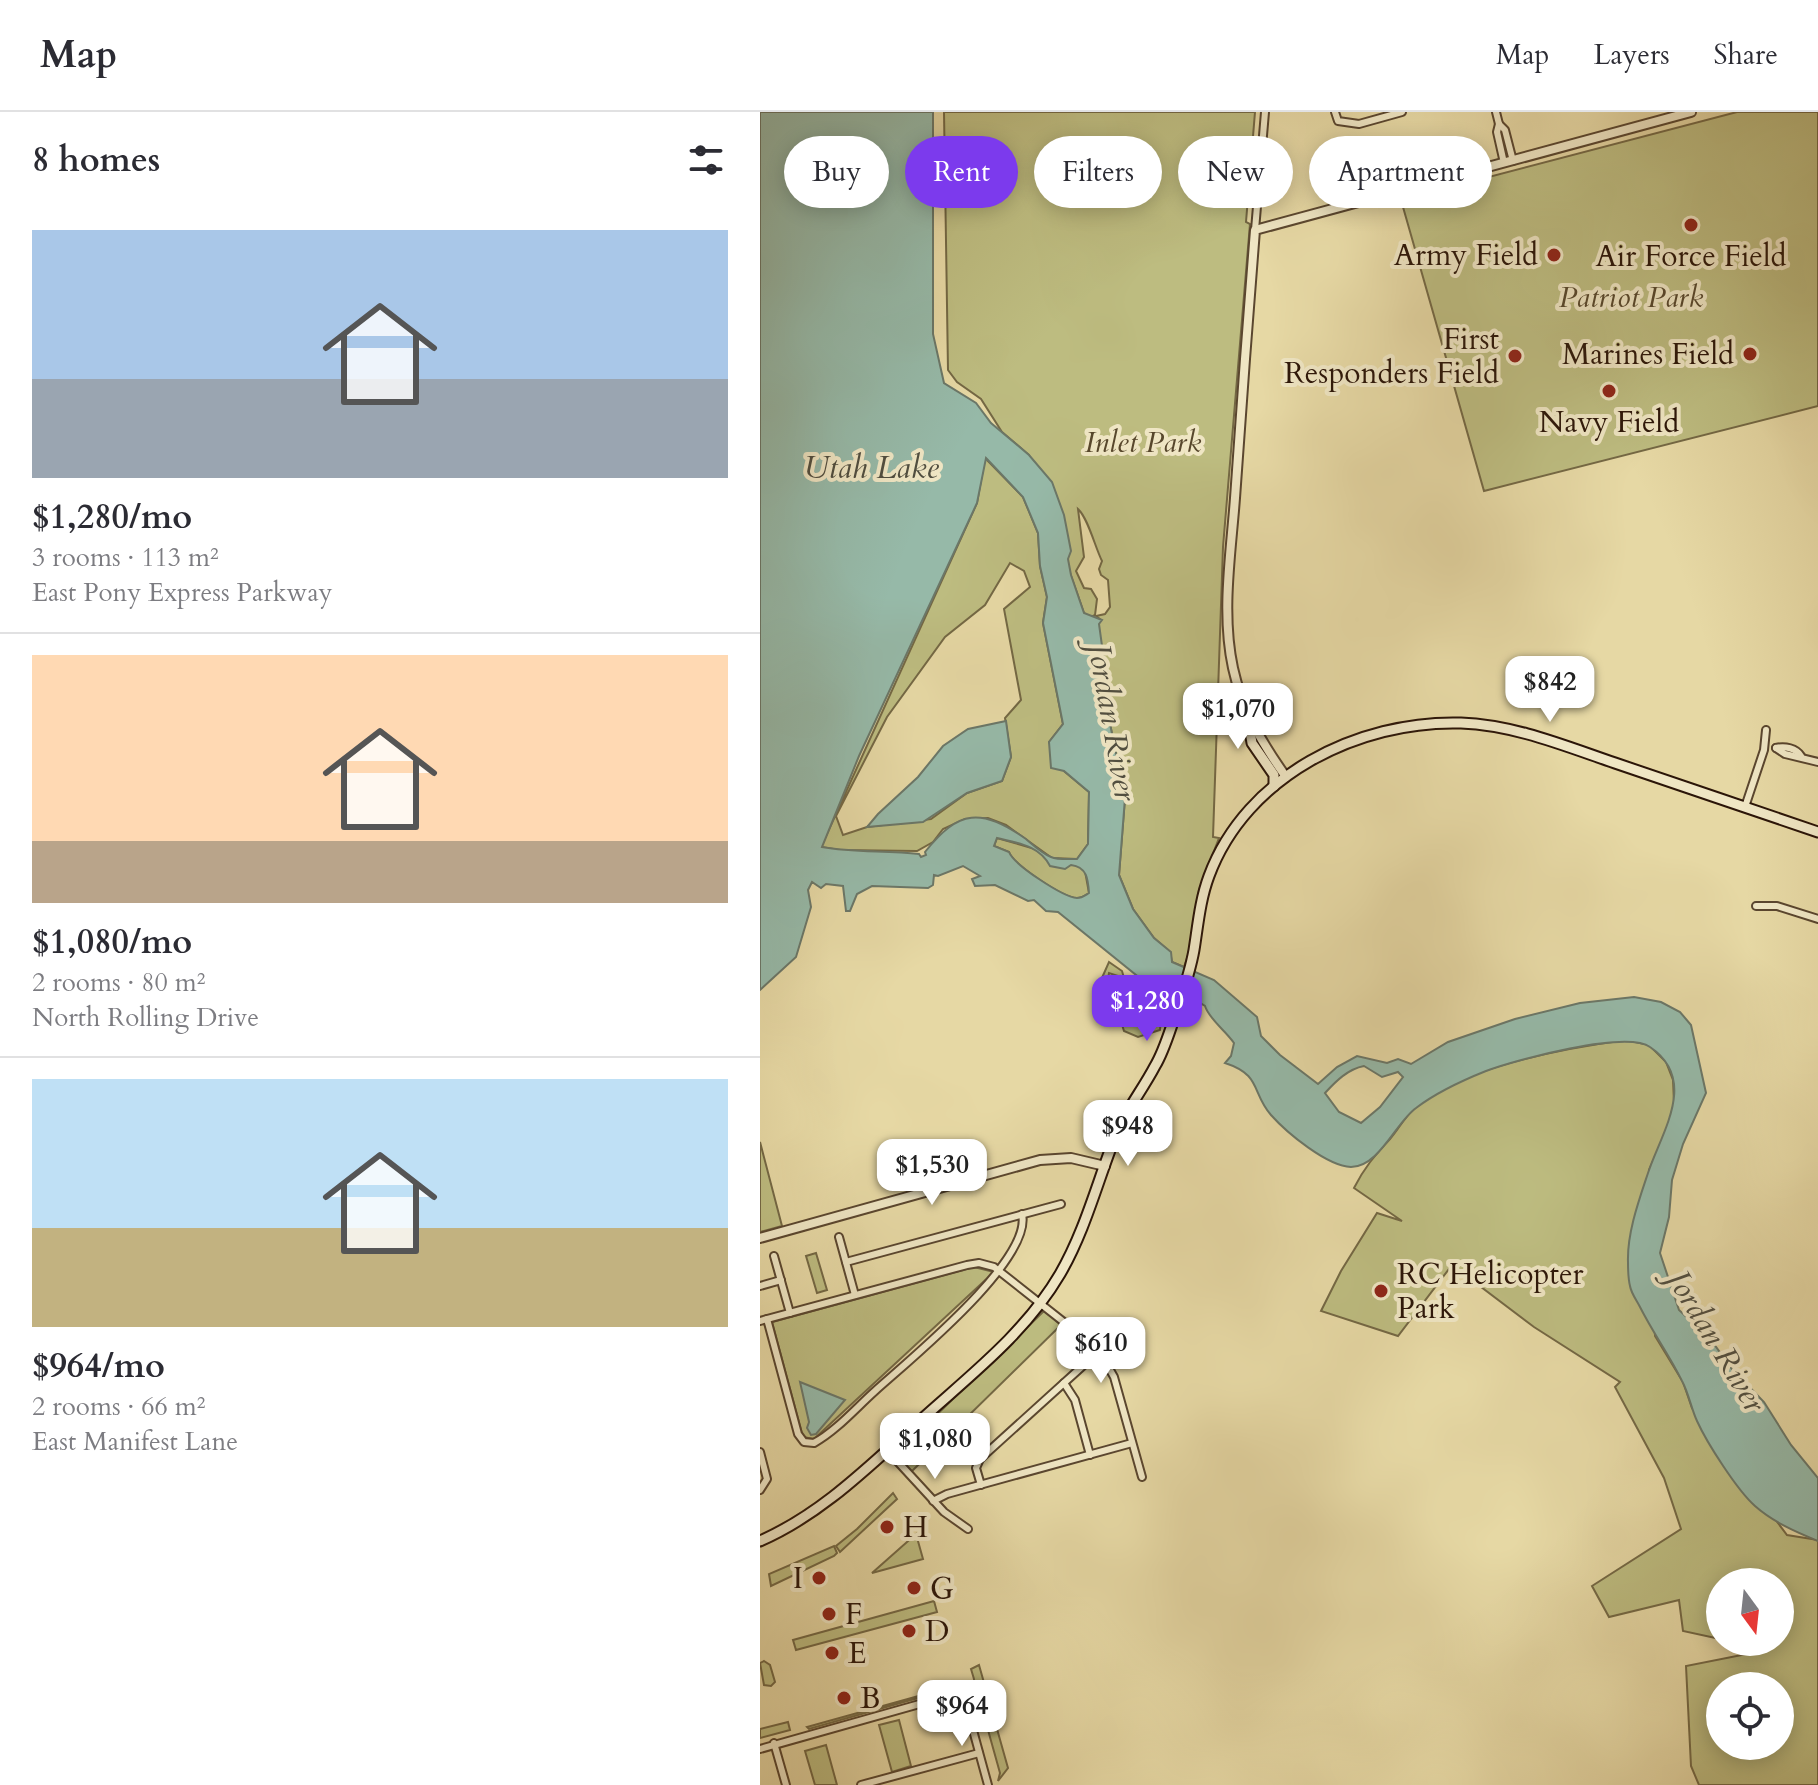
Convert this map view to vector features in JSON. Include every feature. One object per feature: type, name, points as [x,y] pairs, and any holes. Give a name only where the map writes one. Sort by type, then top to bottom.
[{"type":"main road","points":[[1246,710],[1252,743],[1274,775],[1274,786]]},
{"type":"main road","points":[[1084,1224],[1124,1117],[1158,1061],[1181,999],[1202,898],[1213,865],[1239,822],[1274,786],[1325,753],[1372,734],[1413,725],[1465,723],[1495,726],[1534,735],[1818,832]]},
{"type":"main road","points":[[760,1541],[818,1509],[995,1353],[1041,1303],[1065,1266],[1102,1190],[1137,1097]]},
{"type":"street","points":[[1265,112],[1228,618],[1232,665],[1246,710],[1286,777]]},
{"type":"street","points":[[1335,112],[1338,121],[1359,124],[1402,112]]},
{"type":"street","points":[[1496,112],[1497,132],[1509,162]]},
{"type":"street","points":[[1255,230],[1691,112]]},
{"type":"street","points":[[1745,807],[1765,745],[1766,730]]},
{"type":"street","points":[[1765,745],[1785,754],[1818,762]]},
{"type":"street","points":[[1756,906],[1777,906],[1818,919]]},
{"type":"street","points":[[760,1238],[1040,1160],[1071,1158],[1105,1166]]},
{"type":"street","points":[[846,1262],[1061,1204]]},
{"type":"street","points":[[1022,1214],[1023,1229],[999,1270],[974,1299],[820,1440],[807,1443],[798,1434],[763,1320],[967,1265],[985,1264],[999,1270],[1088,1339],[1107,1361],[1142,1477]]},
{"type":"street","points":[[839,1237],[855,1295]]},
{"type":"street","points":[[774,1256],[790,1313]]},
{"type":"street","points":[[760,1286],[781,1280]]},
{"type":"street","points":[[981,1485],[976,1468],[980,1459],[1086,1363]]},
{"type":"street","points":[[1064,1383],[1075,1400],[1090,1455]]},
{"type":"street","points":[[933,1501],[943,1495],[1132,1443]]},
{"type":"street","points":[[887,1450],[944,1512],[968,1529]]},
{"type":"street","points":[[760,1452],[766,1476],[762,1487]]},
{"type":"street","points":[[760,1747],[951,1695],[963,1699],[988,1785]]},
{"type":"street","points":[[772,1744],[786,1785]]},
{"type":"street","points":[[861,1785],[979,1753]]},
{"type":"green space","name":"Inlet Park","points":[[944,112],[1255,112],[1253,136],[1178,136],[1178,208],[1247,208],[1246,222],[1250,224],[1223,547],[1213,837],[1219,838],[1199,890],[1190,949],[1184,967],[1172,962],[1170,952],[1154,938],[1133,909],[1119,875],[1125,798],[1108,714],[1107,682],[1098,624],[1101,620],[1096,616],[1105,614],[1110,607],[1108,580],[1101,575],[1099,569],[1102,561],[1091,533],[1078,509],[1084,557],[1076,571],[1084,588],[1091,589],[1097,599],[1095,615],[1091,617],[1084,613],[1029,455],[1002,432],[981,399],[957,382],[948,370],[945,208],[1018,208],[1018,136],[944,136]]},
{"type":"green space","name":"Patriot Park","points":[[1737,112],[1818,112],[1818,406],[1484,491],[1403,208],[1492,208],[1492,176]]},
{"type":"green space","points":[[985,458],[1023,497],[1038,533],[1040,566],[1047,597],[1043,623],[1063,724],[1049,742],[1064,771],[1089,792],[1088,844],[1077,859],[1052,858],[1006,825],[988,818],[965,819],[943,829],[933,842],[917,851],[821,847],[977,503]],"holes":[[[1010,563],[1024,571],[1030,587],[1004,609],[1021,700],[1005,718],[1011,757],[1002,781],[967,793],[931,819],[867,827],[843,835],[836,816],[887,717],[945,637],[985,605]]]},
{"type":"green space","points":[[997,838],[1079,866],[1085,871],[1089,893],[1082,897],[1070,897],[1051,887],[1020,865],[1009,852],[994,846]]},
{"type":"green space","points":[[1109,962],[1122,971],[1124,978],[1109,973],[1108,979],[1116,986],[1134,978],[1142,979],[1153,989],[1159,1006],[1160,1030],[1138,1037],[1124,1031],[1112,992],[1101,980]]},
{"type":"green space","points":[[1626,1040],[1649,1045],[1666,1062],[1673,1080],[1674,1103],[1670,1123],[1649,1170],[1655,1336],[1683,1382],[1692,1408],[1787,1535],[1818,1540],[1818,1785],[1699,1785],[1691,1766],[1686,1666],[1737,1656],[1794,1656],[1794,1568],[1706,1568],[1706,1636],[1683,1631],[1679,1600],[1609,1617],[1592,1586],[1681,1529],[1664,1478],[1615,1387],[1620,1382],[1534,1327],[1452,1265],[1398,1336],[1321,1311],[1341,1271],[1377,1213],[1402,1221],[1354,1188],[1370,1162],[1413,1110],[1457,1082],[1544,1054]]},
{"type":"green space","points":[[760,1142],[782,1226],[760,1232]]},
{"type":"green space","points":[[816,1253],[827,1290],[817,1293],[806,1256]]},
{"type":"green space","points":[[974,1267],[994,1272],[814,1439],[803,1437],[772,1322]]},
{"type":"green space","points":[[1045,1310],[1061,1325],[911,1472],[895,1455]]},
{"type":"green space","points":[[893,1493],[897,1499],[840,1552],[836,1546]]},
{"type":"green space","points":[[916,1534],[923,1559],[872,1573]]},
{"type":"green space","points":[[834,1546],[837,1553],[834,1556],[771,1586],[769,1574]]},
{"type":"green space","points":[[934,1601],[937,1612],[796,1650],[793,1640]]},
{"type":"green space","points":[[764,1661],[770,1665],[775,1682],[771,1686],[764,1685],[760,1663]]},
{"type":"green space","points":[[979,1665],[1008,1768],[998,1781],[1000,1773],[983,1712],[977,1707],[971,1669]]},
{"type":"green space","points":[[964,1685],[809,1729],[807,1727]]},
{"type":"green space","points":[[899,1720],[911,1766],[892,1772],[879,1725]]},
{"type":"green space","points":[[788,1722],[790,1730],[760,1738],[760,1729]]},
{"type":"green space","points":[[826,1745],[837,1785],[815,1785],[805,1751]]},
{"type":"water","name":"Utah Lake","points":[[760,112],[933,112],[933,136],[905,136],[905,208],[933,208],[933,334],[944,383],[976,403],[991,423],[1029,455],[1052,482],[1064,515],[1071,551],[1068,559],[1071,575],[1084,613],[1102,620],[1099,624],[1108,714],[1125,798],[1119,875],[1133,909],[1154,938],[1171,952],[1172,962],[1214,980],[1257,1017],[1261,1036],[1280,1055],[1318,1084],[1337,1067],[1357,1056],[1387,1063],[1398,1059],[1411,1064],[1448,1042],[1515,1019],[1580,1003],[1634,997],[1661,1002],[1680,1012],[1691,1025],[1706,1093],[1683,1144],[1672,1180],[1669,1217],[1660,1253],[1679,1310],[1711,1340],[1732,1369],[1764,1402],[1791,1445],[1818,1478],[1818,1541],[1762,1512],[1731,1478],[1702,1430],[1682,1381],[1631,1289],[1628,1251],[1632,1228],[1637,1205],[1667,1124],[1674,1091],[1672,1075],[1665,1060],[1650,1047],[1637,1043],[1595,1044],[1544,1054],[1486,1071],[1424,1102],[1409,1115],[1379,1152],[1361,1165],[1351,1167],[1319,1155],[1271,1115],[1251,1079],[1225,1063],[1231,1056],[1234,1043],[1205,1006],[1190,997],[1151,987],[1058,912],[1046,911],[1034,900],[1028,901],[995,885],[975,886],[972,879],[980,876],[963,866],[934,875],[933,885],[928,888],[872,886],[857,894],[850,911],[846,911],[843,886],[826,884],[821,888],[812,882],[808,890],[811,907],[796,957],[760,990]],"holes":[[[986,458],[1023,497],[1038,533],[1040,566],[1047,597],[1043,623],[1063,724],[1049,742],[1051,768],[1064,771],[1089,792],[1088,844],[1077,859],[1054,858],[996,822],[971,818],[949,827],[921,857],[919,854],[822,847],[859,756],[977,503]],[[997,838],[1034,849],[1050,866],[1080,868],[1086,874],[1089,893],[1077,898],[1061,892],[1029,872],[1009,852],[994,846]],[[1364,1066],[1382,1077],[1398,1072],[1403,1077],[1380,1107],[1361,1123],[1339,1112],[1325,1093],[1343,1076]]]},
{"type":"water","points":[[1006,721],[1011,757],[1002,781],[967,793],[923,822],[867,827],[918,777],[943,746],[968,729]]},
{"type":"water","points":[[800,1382],[845,1400],[816,1434],[811,1435],[807,1428],[809,1422]]},
{"type":"place","name":"Air Force Field","points":[[1691,225]]},
{"type":"place","name":"Army Field","points":[[1554,255]]},
{"type":"place","name":"Marines Field","points":[[1750,354]]},
{"type":"place","name":"First Responders Field","points":[[1515,356]]},
{"type":"place","name":"Navy Field","points":[[1609,391]]},
{"type":"place","name":"RC Helicopter Park","points":[[1381,1291]]},
{"type":"place","name":"H","points":[[887,1527]]},
{"type":"place","name":"I","points":[[819,1578]]},
{"type":"place","name":"G","points":[[914,1588]]},
{"type":"place","name":"F","points":[[829,1614]]},
{"type":"place","name":"D","points":[[909,1631]]},
{"type":"place","name":"E","points":[[832,1653]]},
{"type":"place","name":"B","points":[[844,1698]]},
{"type":"water label","name":"Jordan River","points":[[1112,722]]},
{"type":"water label","name":"Jordan River","points":[[1716,1341]]}]
